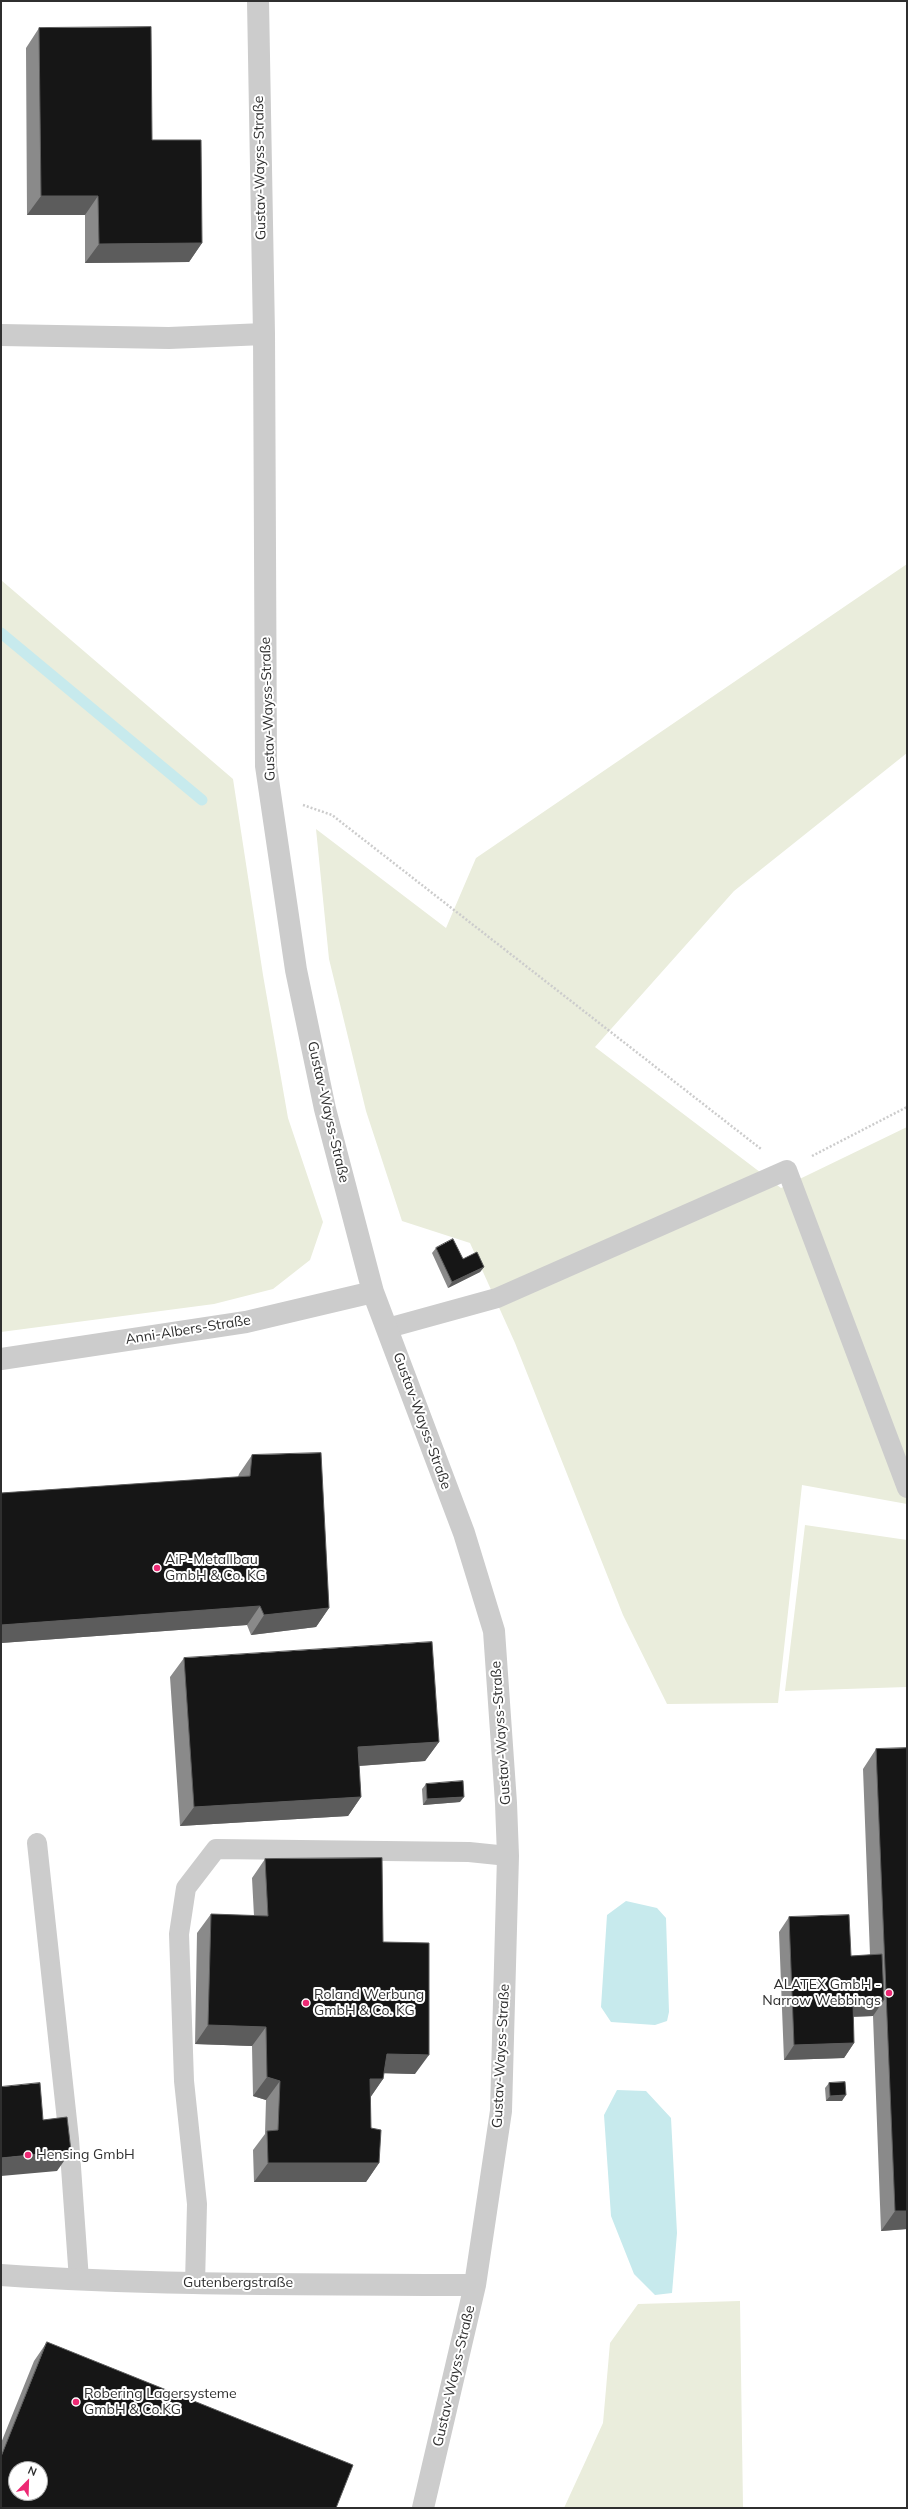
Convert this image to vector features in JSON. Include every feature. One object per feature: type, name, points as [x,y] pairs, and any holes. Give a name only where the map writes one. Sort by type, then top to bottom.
[{"type":"street","name":"Gustav-Wayss-Straße","points":[[258,1],[264,334],[266,766],[296,970],[325,1109],[373,1292],[388,1328],[464,1533],[494,1631],[508,1856],[501,2111],[475,2285],[423,2508]]},
{"type":"street","points":[[1,335],[169,338],[264,334]]},
{"type":"street","name":"Anni-Albers-Straße","points":[[1,1359],[246,1322],[373,1292]]},
{"type":"street","name":"Gutenbergstraße","points":[[1,2275],[79,2280],[195,2283],[475,2285]]},
{"type":"lane","points":[[388,1328],[497,1298],[787,1170],[907,1488]]},
{"type":"lane","points":[[37,1844],[69,2139],[79,2280]]},
{"type":"lane","points":[[195,2283],[197,2204],[184,2081],[179,1934],[186,1888],[216,1849],[469,1852],[508,1856]]},
{"type":"path","points":[[271,794],[332,815],[787,1170],[907,1107]]},
{"type":"green space","points":[[907,564],[907,753],[734,891],[595,1047],[781,1188],[907,1127],[907,1504],[802,1485],[778,1703],[667,1704],[623,1615],[515,1343],[470,1243],[402,1221],[366,1111],[329,959],[316,829],[446,928],[476,858]]},
{"type":"green space","points":[[1,580],[233,779],[263,975],[288,1118],[323,1222],[310,1260],[273,1289],[214,1304],[1,1332]]},
{"type":"green space","points":[[805,1525],[907,1540],[907,1687],[785,1691]]},
{"type":"green space","points":[[740,2301],[743,2508],[564,2508],[603,2423],[610,2343],[638,2304]]},
{"type":"water","points":[[626,1901],[657,1908],[666,1918],[669,2012],[667,2021],[655,2025],[611,2022],[601,2007],[607,1915]]},
{"type":"water","points":[[617,2090],[646,2091],[671,2118],[677,2233],[672,2293],[655,2295],[634,2274],[611,2216],[604,2115]]},
{"type":"building","points":[[151,27],[152,140],[201,140],[202,243],[99,244],[98,196],[41,196],[39,28]]},
{"type":"building","points":[[453,1239],[463,1259],[477,1252],[484,1267],[452,1282],[436,1248]]},
{"type":"building","name":"AiP-Metallbau GmbH & Co. KG","points":[[321,1453],[329,1608],[264,1615],[260,1606],[1,1625],[1,1493],[250,1476],[252,1455]]},
{"type":"building","points":[[432,1642],[439,1742],[358,1747],[361,1797],[194,1807],[184,1658]]},
{"type":"building","points":[[907,1748],[907,2211],[895,2211],[876,1749]]},
{"type":"building","points":[[463,1781],[464,1797],[427,1799],[426,1784]]},
{"type":"building","name":"Roland Werbung GmbH & Co. KG","points":[[382,1858],[383,1942],[429,1943],[429,2055],[387,2054],[383,2079],[370,2079],[371,2128],[381,2130],[379,2163],[268,2163],[267,2131],[278,2130],[280,2081],[267,2077],[266,2027],[208,2025],[211,1914],[268,1916],[265,1859]]},
{"type":"building","points":[[849,1915],[851,1956],[882,1954],[884,2000],[853,2002],[854,2043],[794,2045],[789,1917]]},
{"type":"building","points":[[845,2082],[846,2095],[830,2096],[829,2083]]},
{"type":"building","points":[[40,2083],[43,2120],[67,2117],[71,2151],[1,2158],[1,2087]]},
{"type":"building","name":"Robering Lagersysteme GmbH & Co.KG","points":[[47,2342],[353,2465],[336,2508],[1,2508],[1,2457]]},
{"type":"waterway","points":[[1,633],[202,800]]},
{"type":"place","name":"AiP-Metallbau GmbH & Co. KG","points":[[157,1568]]},
{"type":"place","name":"ALATEX GmbH - Narrow Webbings","points":[[889,1993]]},
{"type":"place","name":"Roland Werbung GmbH & Co. KG","points":[[306,2003]]},
{"type":"place","name":"Hensing GmbH","points":[[28,2155]]},
{"type":"place","name":"Robering Lagersysteme GmbH & Co.KG","points":[[76,2402]]}]
